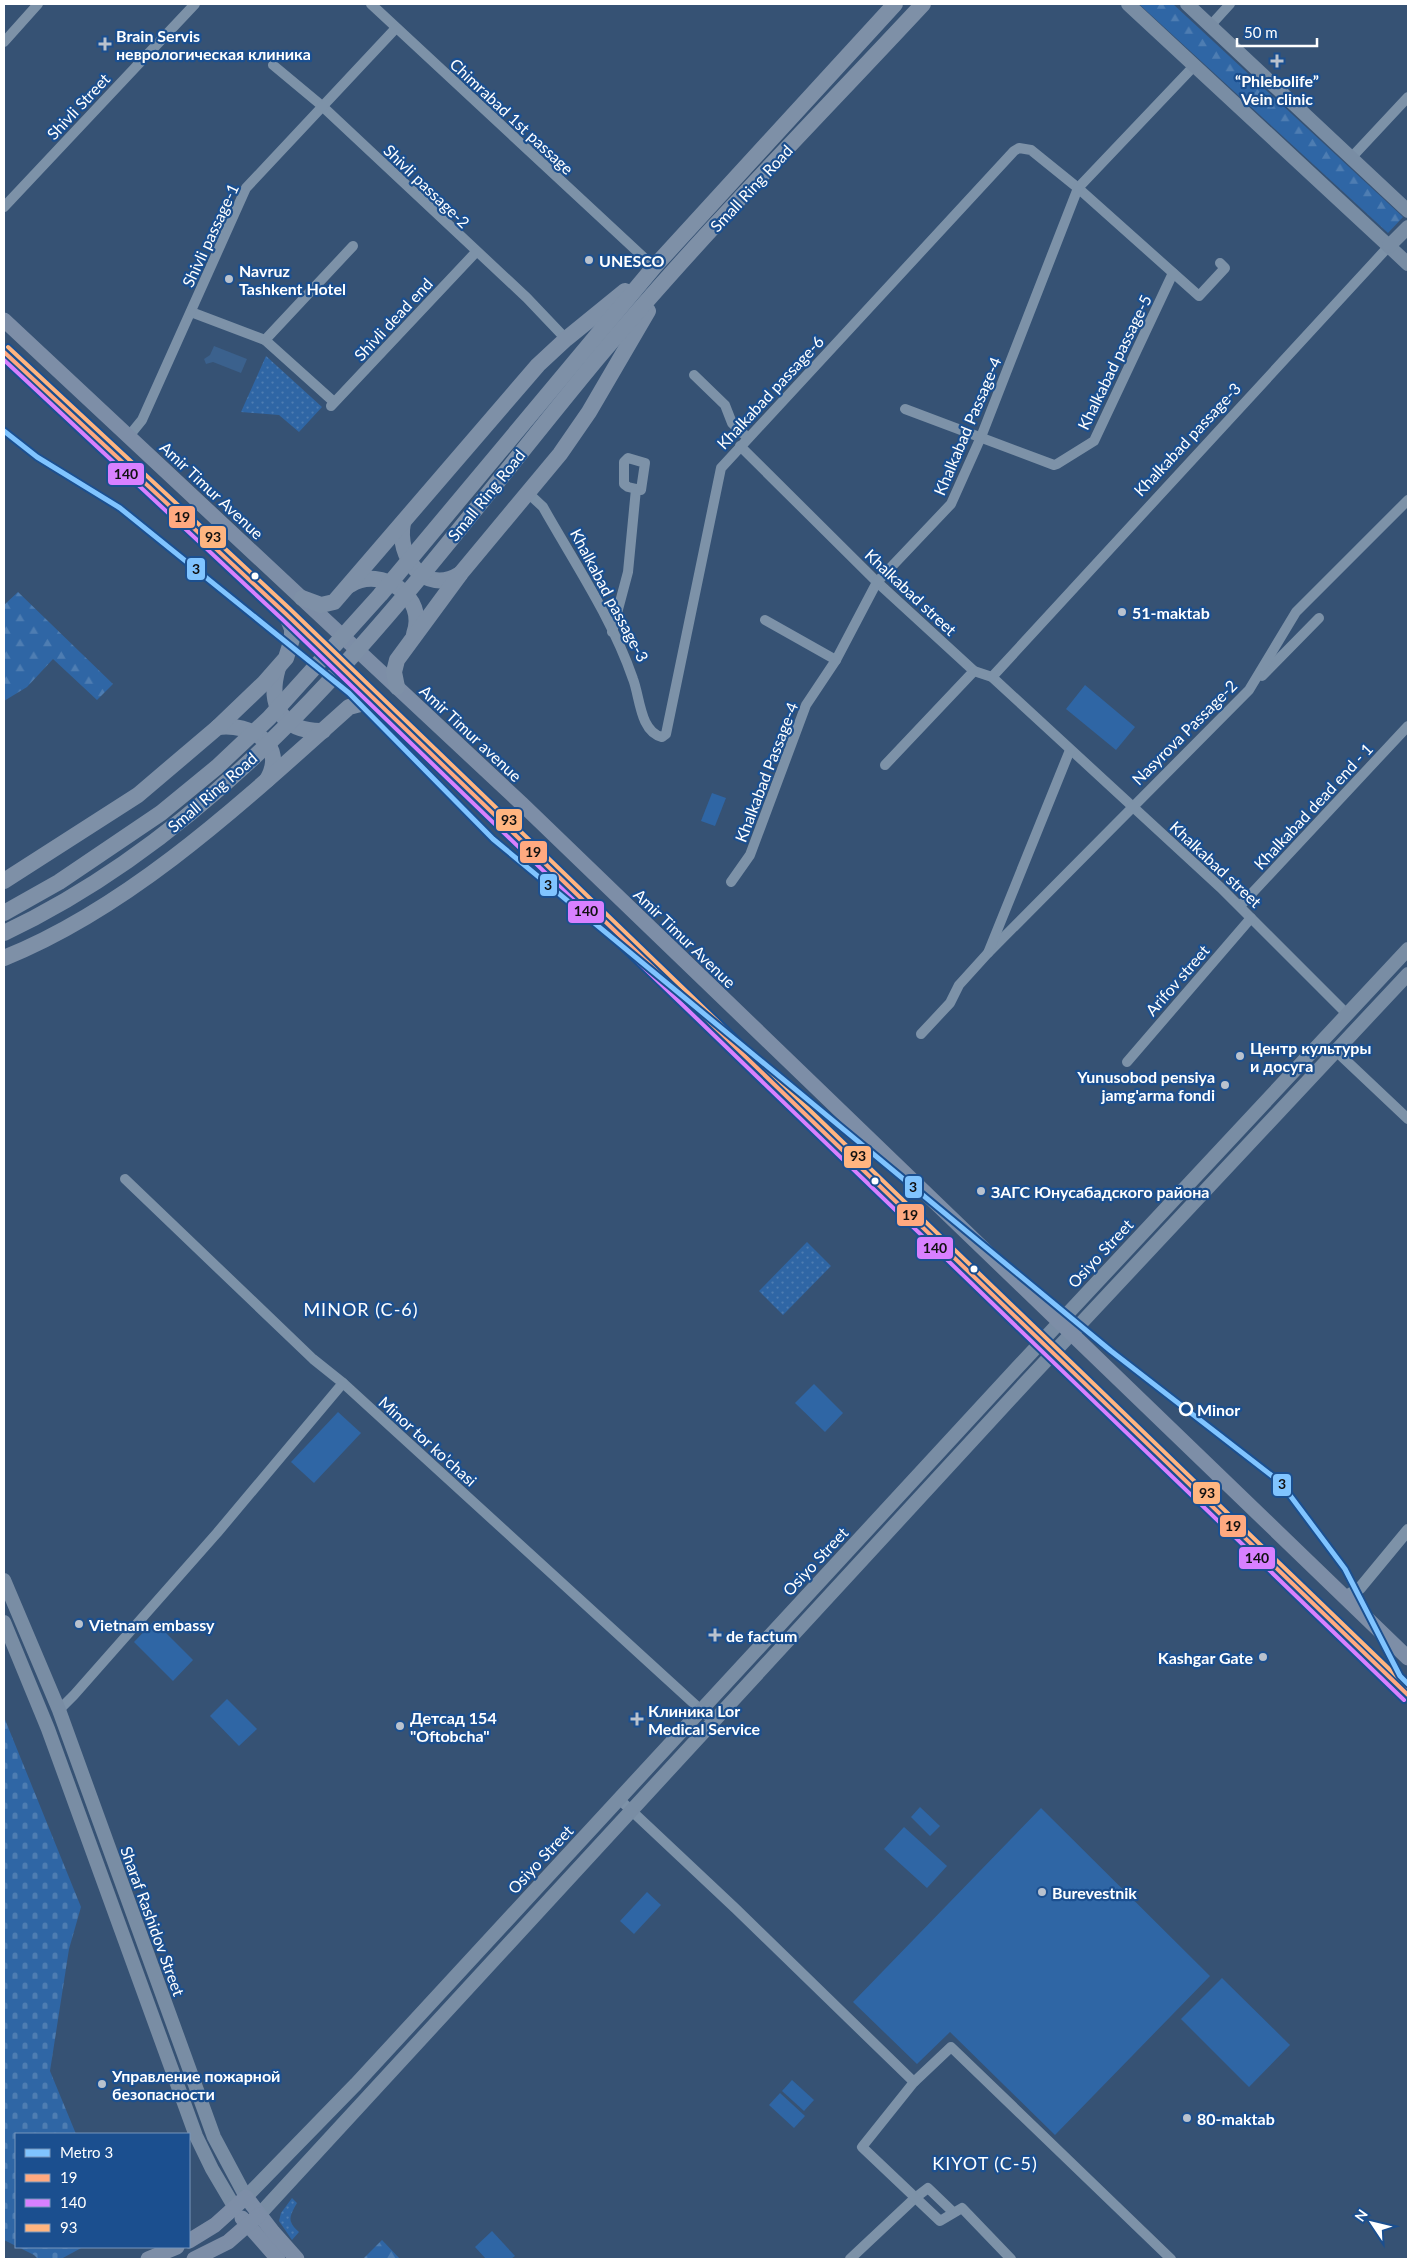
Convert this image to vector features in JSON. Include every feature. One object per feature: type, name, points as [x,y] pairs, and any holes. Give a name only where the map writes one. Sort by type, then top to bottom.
[{"type":"highway","name":"Small Ring Road","points":[[4,933],[53,908],[128,860],[202,805],[310,700],[374,631],[593,352],[654,267],[895,4]]},
{"type":"highway","name":"Small Ring Road","points":[[4,913],[59,882],[161,813],[204,779],[244,743],[297,688],[369,608],[593,352],[666,278],[923,4]]},
{"type":"highway","points":[[302,598],[313,604],[325,605],[334,602],[562,335],[654,267]]},
{"type":"highway","points":[[397,687],[395,666],[412,638],[461,573],[528,494],[589,412],[666,278]]},
{"type":"highway","points":[[403,523],[400,535],[402,546],[407,558],[415,569],[426,578],[438,582],[450,580],[461,573]]},
{"type":"highway","points":[[350,585],[358,580],[374,578],[388,581],[404,593],[413,604],[416,615],[415,630],[412,638]]},
{"type":"highway","points":[[4,881],[138,795],[218,727],[278,668],[289,652],[292,629],[286,614]]},
{"type":"highway","points":[[278,668],[274,693],[276,704],[282,716],[300,729],[323,731]]},
{"type":"highway","points":[[4,958],[62,930],[116,897],[191,843],[266,782],[349,707],[364,703],[380,705]]},
{"type":"highway","points":[[218,727],[242,727],[263,738],[274,758],[272,770],[266,782]]},
{"type":"main road","points":[[1128,4],[1408,264]]},
{"type":"main road","points":[[1186,4],[1408,211]]},
{"type":"main road","name":"Khalkabad passage-3","points":[[1389,246],[1408,226]]},
{"type":"main road","name":"Amir Timur Avenue","points":[[4,320],[397,687]]},
{"type":"main road","points":[[4,352],[286,614],[1408,1696]]},
{"type":"main road","name":"Amir Timur avenue","points":[[397,687],[895,1164]]},
{"type":"main road","points":[[558,875],[575,856]]},
{"type":"main road","name":"Osiyo Street","points":[[246,2197],[356,2084],[1059,1323],[1408,949]]},
{"type":"main road","name":"Osiyo Street","points":[[259,2215],[1053,1353],[1408,974]]},
{"type":"main road","points":[[879,1185],[890,1179],[895,1164],[1070,1335],[1408,1658]]},
{"type":"main road","name":"Sharaf Rashidov Street","points":[[4,1580],[19,1611],[59,1710],[214,2136],[246,2197],[297,2259]]},
{"type":"main road","points":[[1324,1616],[1345,1597]]},
{"type":"main road","name":"Sharaf Rashidov Street","points":[[4,1622],[48,1729],[196,2136],[212,2169],[235,2208],[247,2226],[278,2259]]},
{"type":"main road","points":[[190,2239],[215,2225],[246,2197]]},
{"type":"main road","points":[[194,2259],[228,2242],[259,2215]]},
{"type":"main road","points":[[148,2259],[174,2248]]},
{"type":"street","points":[[4,42],[38,4]]},
{"type":"street","points":[[371,4],[654,267]]},
{"type":"street","points":[[1210,26],[1230,4]]},
{"type":"street","name":"Shivli Street","points":[[4,207],[191,5]]},
{"type":"street","name":"Shivli passage-1","points":[[129,436],[142,420],[246,188],[396,28]]},
{"type":"street","name":"Shivli passage-2","points":[[273,65],[321,106],[526,298],[562,335]]},
{"type":"street","name":"Khalkabad Passage-4","points":[[731,882],[750,856],[806,705],[836,660],[877,582],[951,504],[981,437],[1078,188],[1195,65]]},
{"type":"street","points":[[1351,158],[1408,97]]},
{"type":"street","name":"Khalkabad passage-6","points":[[666,734],[721,468],[1014,152],[1024,148],[1031,150],[1078,188]]},
{"type":"street","points":[[1078,188],[1199,296],[1224,268],[1220,263]]},
{"type":"street","points":[[191,312],[265,340],[353,246]]},
{"type":"street","name":"Khalkabad passage-3","points":[[992,677],[1389,246]]},
{"type":"street","name":"Shivli dead end","points":[[265,340],[332,404],[476,252]]},
{"type":"street","name":"Khalkabad passage-5","points":[[904,408],[1054,465],[1094,441],[1173,273]]},
{"type":"street","points":[[694,375],[725,405],[732,423],[748,438]]},
{"type":"street","name":"Khalkabad street","points":[[740,446],[877,582],[974,671],[992,677],[1240,906],[1347,1014]]},
{"type":"street","points":[[612,632],[628,572],[636,489]]},
{"type":"street","name":"Khalkabad passage-3","points":[[528,494],[544,507],[612,632],[634,679],[646,724],[658,736],[662,737],[666,734]]},
{"type":"street","name":"Nasyrova Passage-2","points":[[988,953],[1248,690],[1296,612],[1408,500]]},
{"type":"street","points":[[1248,690],[1319,618]]},
{"type":"street","points":[[765,620],[836,660]]},
{"type":"street","points":[[885,765],[974,671]]},
{"type":"street","name":"Khalkabad dead end - 1","points":[[1240,906],[1408,726]]},
{"type":"street","points":[[921,1034],[951,1002],[959,986],[988,953],[1070,750]]},
{"type":"street","name":"Arifov street","points":[[1127,1062],[1251,918]]},
{"type":"street","points":[[1336,1051],[1408,1119]]},
{"type":"street","name":"Minor tor ko'chasi","points":[[125,1179],[262,1312],[313,1359],[343,1383],[713,1721]]},
{"type":"street","points":[[59,1710],[198,1554],[343,1383]]},
{"type":"street","points":[[1345,1597],[1360,1588],[1408,1530]]},
{"type":"street","points":[[619,1799],[914,2082]]},
{"type":"street","points":[[1011,2259],[962,2208],[940,2221],[862,2147],[914,2082],[951,2047],[1171,2259]]},
{"type":"street","points":[[850,2259],[914,2198],[928,2188],[953,2212]]},
{"type":"green space","points":[[1139,4],[1173,4],[1403,217],[1388,233]]},
{"type":"green space","points":[[266,356],[322,407],[299,432],[279,415],[241,412]]},
{"type":"green space","points":[[18,592],[113,684],[97,700],[53,659],[27,687],[4,701],[4,605]]},
{"type":"green space","points":[[1085,685],[1135,727],[1116,750],[1066,709]]},
{"type":"green space","points":[[712,793],[726,798],[715,826],[701,821]]},
{"type":"green space","points":[[807,1242],[831,1266],[783,1315],[759,1291]]},
{"type":"green space","points":[[814,1384],[843,1413],[825,1432],[795,1403]]},
{"type":"green space","points":[[338,1412],[361,1433],[314,1483],[291,1462]]},
{"type":"green space","points":[[154,1621],[193,1660],[173,1681],[134,1642]]},
{"type":"green space","points":[[227,1699],[257,1729],[239,1746],[210,1716]]},
{"type":"green space","points":[[4,1717],[81,1907],[69,1949],[50,2071],[76,2133],[15,2133],[15,2246],[4,2240]]},
{"type":"green space","points":[[920,1807],[940,1826],[930,1836],[911,1817]]},
{"type":"green space","name":"Burevestnik","points":[[1041,1808],[1210,1976],[1055,2135],[950,2032],[917,2064],[853,2002]]},
{"type":"green space","points":[[904,1827],[947,1866],[927,1888],[884,1849]]},
{"type":"green space","points":[[647,1892],[661,1905],[634,1934],[620,1921]]},
{"type":"green space","points":[[1222,1978],[1290,2045],[1249,2087],[1181,2019]]},
{"type":"green space","points":[[792,2080],[814,2100],[804,2111],[782,2091]]},
{"type":"green space","points":[[780,2093],[805,2116],[794,2128],[769,2105]]},
{"type":"green space","points":[[292,2198],[297,2203],[290,2219],[292,2225],[299,2232],[292,2240],[279,2221],[281,2213]]},
{"type":"green space","points":[[492,2231],[515,2256],[511,2259],[486,2259],[475,2247]]},
{"type":"green space","points":[[382,2240],[400,2259],[363,2259]]},
{"type":"green space","points":[[20,2248],[81,2248],[61,2259],[38,2259]]},
{"type":"shaded area","points":[[214,346],[247,359],[241,373],[213,362],[206,364],[204,359],[210,355]]},
{"type":"metro line","name":"3","points":[[4,431],[37,457],[120,508],[349,693],[493,839],[1111,1351],[1280,1482],[1345,1569],[1400,1676],[1408,1684]]},
{"type":"transit line","name":"93","points":[[8,347],[290,609],[1408,1687]]},
{"type":"transit line","name":"19","points":[[4,352],[286,614],[1408,1695]]},
{"type":"transit line","name":"140","points":[[4,360],[282,619],[1404,1700]]},
{"type":"place","name":"Brain Servis неврологическая клиника","points":[[105,44]]},
{"type":"place","name":"“Phlebolife” Vein clinic","points":[[1277,61]]},
{"type":"place","name":"UNESCO","points":[[589,260]]},
{"type":"place","name":"Navruz Tashkent Hotel","points":[[229,279]]},
{"type":"place","name":"51-maktab","points":[[1122,612]]},
{"type":"place","name":"Центр культуры и досуга","points":[[1240,1056]]},
{"type":"place","name":"Yunusobod pensiya jamg'arma fondi","points":[[1225,1085]]},
{"type":"place","name":"ЗАГС Юнусабадского района","points":[[981,1191]]},
{"type":"place","name":"Minor","points":[[1186,1409]]},
{"type":"place","name":"Vietnam embassy","points":[[79,1624]]},
{"type":"place","name":"de factum","points":[[715,1635]]},
{"type":"place","name":"Kashgar Gate","points":[[1263,1657]]},
{"type":"place","name":"Клиника Lor Medical Service","points":[[637,1719]]},
{"type":"place","name":"Детсад 154 \"Oftobcha\"","points":[[400,1726]]},
{"type":"place","name":"Burevestnik","points":[[1042,1892]]},
{"type":"place","name":"Управление пожарной безопасности","points":[[102,2084]]},
{"type":"place","name":"80-maktab","points":[[1187,2118]]},
{"type":"district","name":"MINOR (C-6)","points":[[361,1309]]},
{"type":"district","name":"KIYOT (C-5)","points":[[985,2163]]}]
